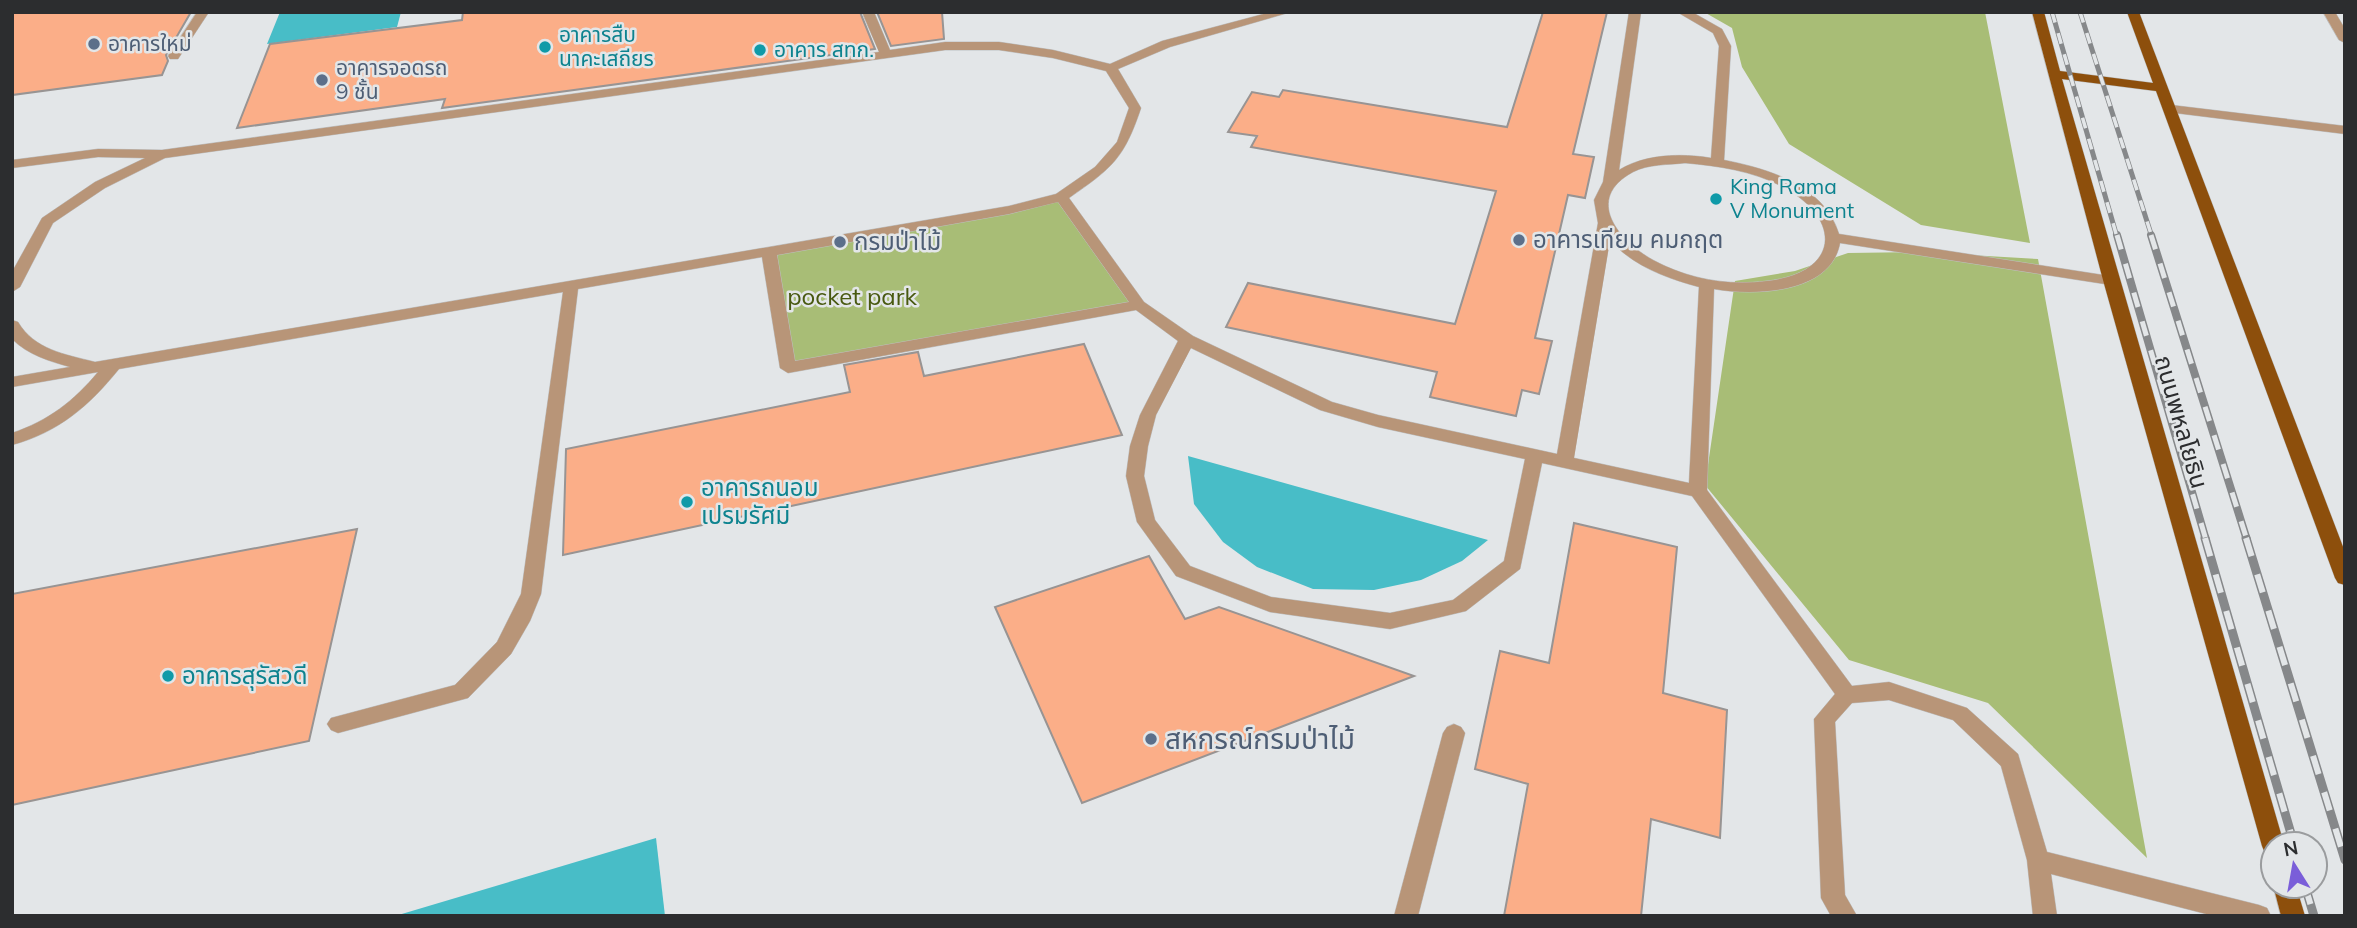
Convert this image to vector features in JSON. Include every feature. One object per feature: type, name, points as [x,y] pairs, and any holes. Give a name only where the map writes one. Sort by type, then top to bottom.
[{"type":"main road","name":"ถนนพหลโยธิน","points":[[2038,12],[2111,280],[2268,830]]},
{"type":"main road","points":[[2133,12],[2345,578]]},
{"type":"main road","points":[[2055,74],[2162,88]]},
{"type":"lane","points":[[174,56],[203,12]]},
{"type":"lane","points":[[868,12],[886,54]]},
{"type":"lane","points":[[12,164],[97,153],[162,154],[945,46],[999,46],[1066,57],[1111,68],[1166,44],[1285,12]]},
{"type":"lane","points":[[1610,181],[1628,170],[1654,162],[1685,159],[1717,162],[1759,173],[1796,190],[1815,205],[1827,221],[1833,238],[1831,252],[1823,265],[1808,275],[1788,283],[1763,287],[1707,283],[1653,265],[1615,239],[1605,224],[1600,208],[1602,194],[1610,181],[1635,12]]},
{"type":"lane","points":[[1683,12],[1718,31],[1725,46],[1717,162]]},
{"type":"lane","points":[[2329,12],[2345,40]]},
{"type":"lane","points":[[12,382],[1009,210],[1061,197],[1100,170],[1123,143],[1135,108],[1111,68]]},
{"type":"lane","points":[[2171,109],[2345,130]]},
{"type":"lane","points":[[12,286],[47,221],[100,185],[162,154]]},
{"type":"lane","points":[[1061,197],[1139,305],[1187,340],[1326,406],[1378,421],[1534,457],[1565,461],[1698,491]]},
{"type":"lane","points":[[1565,461],[1605,224]]},
{"type":"lane","points":[[1833,238],[2111,280]]},
{"type":"lane","points":[[769,252],[788,368],[1139,305]]},
{"type":"lane","points":[[1707,283],[1698,491],[1847,695]]},
{"type":"lane","points":[[338,724],[461,692],[504,648],[520,621],[531,594],[571,286]]},
{"type":"lane","points":[[12,325],[16,336],[46,354],[95,368]]},
{"type":"lane","points":[[1187,340],[1147,415],[1139,446],[1135,477],[1146,522],[1183,571],[1270,604],[1390,621],[1459,606],[1513,564],[1534,457]]},
{"type":"lane","points":[[12,439],[56,422],[83,402],[113,365]]},
{"type":"lane","points":[[1844,916],[1833,898],[1824,719],[1847,695],[1889,691],[1960,715],[2010,761],[2038,860],[2045,916]]},
{"type":"lane","points":[[1406,916],[1454,733]]},
{"type":"lane","points":[[2038,860],[2259,916]]},
{"type":"green space","points":[[1704,12],[1985,12],[2030,243],[1921,225],[1789,144],[1742,67],[1732,28]]},
{"type":"green space","name":"pocket park","points":[[1061,197],[1139,305],[788,368],[769,252]]},
{"type":"green space","points":[[1919,252],[2038,259],[2147,858],[1988,703],[1849,660],[1705,485],[1735,281],[1795,271],[1848,253]]},
{"type":"water","points":[[280,12],[401,12],[397,27],[267,44]]},
{"type":"water","points":[[1188,456],[1488,540],[1462,561],[1421,580],[1374,590],[1313,589],[1257,567],[1223,542],[1194,504]]},
{"type":"water","points":[[656,838],[665,916],[395,916]]},
{"type":"building","name":"อาคารใหม่","points":[[12,12],[191,12],[166,55],[168,61],[162,75],[12,95]]},
{"type":"building","points":[[463,12],[860,12],[875,49],[442,108],[445,99],[237,128],[270,44],[462,20]]},
{"type":"building","points":[[877,12],[942,12],[944,39],[891,46]]},
{"type":"building","name":"อาคารเทียม คมกฤต","points":[[1543,12],[1607,12],[1573,154],[1594,157],[1585,198],[1568,195],[1535,338],[1552,341],[1539,394],[1522,390],[1516,416],[1430,397],[1437,372],[1226,327],[1248,283],[1455,324],[1496,191],[1251,147],[1257,136],[1228,132],[1252,92],[1279,97],[1283,90],[1507,127]]},
{"type":"building","name":"อาคารถนอม เปรมรัศมี","points":[[1084,344],[1122,435],[563,555],[566,449],[850,392],[844,365],[918,352],[924,376]]},
{"type":"building","points":[[1574,523],[1677,547],[1663,693],[1727,710],[1720,838],[1651,819],[1641,916],[1504,916],[1528,784],[1475,769],[1500,651],[1549,663]]},
{"type":"building","name":"อาคารสุรัสวดี","points":[[357,529],[309,741],[12,805],[12,594]]},
{"type":"building","name":"สหกรณ์กรมป่าไม้","points":[[1149,556],[1185,619],[1219,607],[1414,676],[1082,803],[995,607]]},
{"type":"railway","points":[[2052,12],[2117,237]]},
{"type":"railway","points":[[2080,12],[2152,237]]},
{"type":"railway","points":[[2117,235],[2206,540]]},
{"type":"railway","points":[[2151,235],[2247,540]]},
{"type":"railway","points":[[2205,538],[2290,830]]},
{"type":"railway","points":[[2246,538],[2345,860]]},
{"type":"railway","points":[[2309,900],[2314,916]]},
{"type":"place","name":"อาคารใหม่","points":[[94,44]]},
{"type":"place","name":"อาคารสืบ นาคะเสถียร","points":[[545,47]]},
{"type":"place","name":"อาคาร สทก.","points":[[760,50]]},
{"type":"place","name":"อาคารจอดรถ 9 ชั้น","points":[[322,80]]},
{"type":"place","name":"King Rama V Monument","points":[[1716,199]]},
{"type":"place","name":"อาคารเทียม คมกฤต","points":[[1519,240]]},
{"type":"place","name":"กรมป่าไม้","points":[[840,242]]},
{"type":"place","name":"อาคารถนอม เปรมรัศมี","points":[[687,502]]},
{"type":"place","name":"อาคารสุรัสวดี","points":[[168,676]]},
{"type":"place","name":"สหกรณ์กรมป่าไม้","points":[[1151,739]]}]
